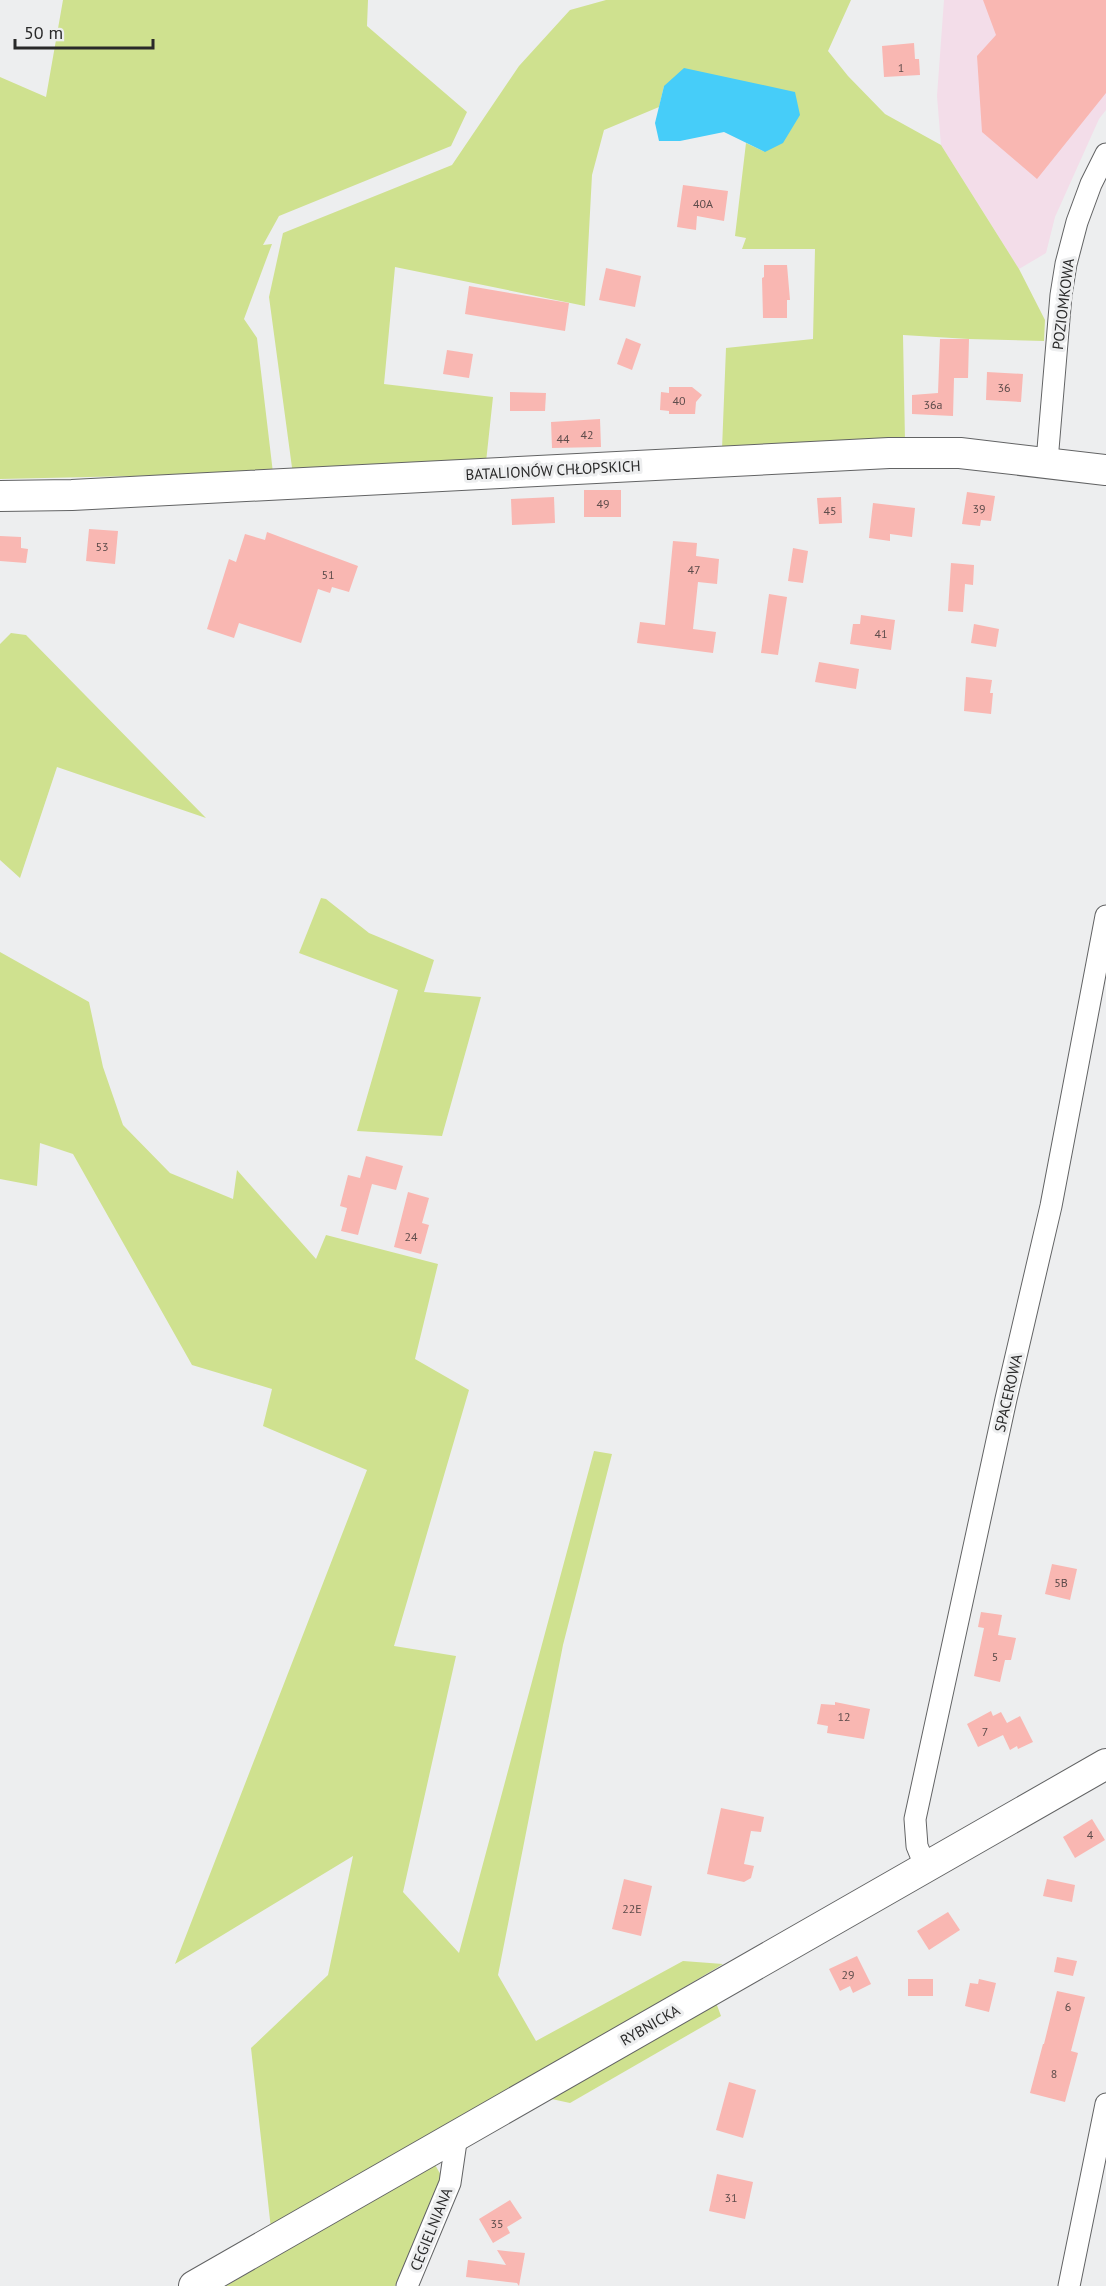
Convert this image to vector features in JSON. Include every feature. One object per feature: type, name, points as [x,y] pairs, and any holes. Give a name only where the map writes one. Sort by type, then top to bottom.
[{"type":"street","name":"POZIOMKOWA","points":[[1047,461],[1061,295],[1066,264],[1077,222],[1091,184],[1106,154]]},
{"type":"street","name":"BATALIONÓW CHŁOPSKICH","points":[[0,496],[72,495],[868,454],[960,453],[1047,461],[1106,470]]},
{"type":"street","name":"SPACEROWA","points":[[926,1868],[917,1846],[915,1819],[1006,1399],[1051,1206],[1106,916]]},
{"type":"street","name":"RYBNICKA","points":[[194,2286],[1106,1764]]},
{"type":"street","points":[[1069,2286],[1106,2104]]},
{"type":"street","name":"CEGIELNIANA","points":[[407,2286],[450,2183],[457,2135]]},
{"type":"shaded area","points":[[944,0],[1106,0],[1106,110],[1099,119],[1055,217],[1046,253],[1019,269],[941,145],[937,96]]},
{"type":"green space","points":[[63,0],[368,0],[367,26],[467,112],[451,146],[279,216],[263,245],[272,244],[244,319],[257,338],[273,473],[0,479],[0,77],[46,97]]},
{"type":"green space","points":[[606,0],[851,0],[828,51],[848,76],[885,114],[941,145],[1019,269],[1045,320],[1044,341],[903,335],[905,441],[722,449],[726,348],[813,339],[815,249],[742,249],[746,238],[735,236],[746,143],[765,152],[664,86],[659,107],[604,130],[592,175],[585,306],[395,267],[384,384],[493,397],[486,462],[293,475],[269,297],[283,233],[452,165],[519,66],[570,10]]},
{"type":"green space","points":[[11,633],[26,635],[206,818],[57,767],[20,878],[0,860],[0,644]]},
{"type":"green space","points":[[321,898],[326,899],[369,933],[434,960],[424,992],[481,997],[442,1136],[357,1131],[398,990],[299,953]]},
{"type":"green space","points":[[0,952],[89,1002],[103,1067],[123,1125],[170,1173],[233,1199],[237,1170],[316,1259],[326,1235],[438,1264],[415,1359],[469,1390],[394,1646],[456,1656],[403,1892],[459,1953],[594,1451],[612,1454],[563,1645],[498,1975],[536,2041],[683,1961],[723,1964],[454,2126],[271,2229],[251,2048],[328,1975],[353,1856],[175,1964],[367,1470],[263,1426],[272,1389],[192,1365],[73,1154],[40,1143],[37,1186],[0,1179]]},
{"type":"green space","points":[[715,2000],[721,2016],[570,2103],[547,2098]]},
{"type":"green space","points":[[434,2163],[442,2177],[395,2286],[226,2286]]},
{"type":"water","points":[[684,68],[795,92],[800,115],[783,143],[765,152],[724,132],[680,141],[659,141],[655,123],[664,86]]},
{"type":"building","points":[[983,0],[1106,0],[1106,93],[1037,179],[982,132],[977,56],[996,35]]},
{"type":"building","points":[[914,43],[915,59],[919,59],[920,75],[884,77],[882,46]]},
{"type":"building","points":[[683,185],[728,191],[724,221],[697,216],[696,230],[677,227]]},
{"type":"building","points":[[764,265],[787,265],[790,300],[787,300],[787,318],[763,318]]},
{"type":"building","points":[[606,268],[641,276],[635,307],[599,300]]},
{"type":"building","points":[[469,286],[569,303],[565,331],[465,314]]},
{"type":"building","points":[[626,338],[641,344],[632,370],[617,364]]},
{"type":"building","points":[[940,339],[969,339],[968,378],[954,378],[953,416],[912,414],[912,395],[938,393]]},
{"type":"building","points":[[447,350],[473,354],[469,378],[443,374]]},
{"type":"building","points":[[987,372],[1023,374],[1021,402],[986,400]]},
{"type":"building","points":[[669,387],[692,387],[702,395],[696,402],[695,414],[669,414],[669,411],[660,410],[661,392],[669,393]]},
{"type":"building","points":[[510,392],[546,393],[545,411],[510,411]]},
{"type":"building","points":[[600,419],[601,447],[552,448],[551,422]]},
{"type":"building","points":[[584,490],[621,490],[621,517],[584,517]]},
{"type":"building","points":[[967,492],[995,496],[991,521],[981,520],[980,526],[962,524]]},
{"type":"building","points":[[554,497],[555,523],[512,525],[511,499]]},
{"type":"building","points":[[841,497],[842,523],[819,524],[817,498]]},
{"type":"building","points":[[873,503],[915,508],[912,537],[890,534],[890,541],[869,538]]},
{"type":"building","points":[[89,529],[118,531],[115,564],[86,561]]},
{"type":"building","points":[[267,532],[358,566],[349,592],[332,587],[330,593],[318,589],[301,643],[239,623],[234,638],[207,629],[229,559],[236,562],[245,534],[265,540]]},
{"type":"building","points":[[0,536],[21,537],[21,548],[28,549],[26,563],[0,561]]},
{"type":"building","points":[[673,541],[697,543],[696,556],[719,559],[717,584],[698,582],[693,629],[716,632],[713,653],[637,643],[640,622],[665,625]]},
{"type":"building","points":[[793,548],[808,551],[803,583],[788,581]]},
{"type":"building","points":[[951,563],[974,565],[973,585],[965,584],[963,612],[948,611]]},
{"type":"building","points":[[769,594],[787,597],[778,655],[761,653]]},
{"type":"building","points":[[861,615],[895,620],[891,650],[850,644],[853,624],[860,624]]},
{"type":"building","points":[[974,624],[999,629],[996,647],[971,643]]},
{"type":"building","points":[[819,662],[859,669],[856,689],[815,682]]},
{"type":"building","points":[[966,677],[992,680],[991,714],[964,711]]},
{"type":"building","points":[[366,1156],[403,1166],[396,1190],[372,1184],[358,1235],[341,1231],[347,1208],[340,1206],[348,1175],[360,1178]]},
{"type":"building","points":[[408,1192],[429,1198],[422,1223],[429,1225],[421,1254],[394,1247]]},
{"type":"building","points":[[1052,1564],[1077,1569],[1070,1600],[1045,1594]]},
{"type":"building","points":[[981,1612],[1002,1615],[998,1635],[1016,1638],[1011,1660],[1005,1660],[1000,1682],[974,1676],[984,1628],[978,1627]]},
{"type":"building","points":[[835,1702],[870,1709],[864,1739],[827,1733],[828,1726],[817,1724],[821,1704],[835,1705]]},
{"type":"building","points":[[991,1711],[993,1716],[1001,1712],[1007,1723],[1020,1716],[1033,1742],[1010,1750],[1003,1735],[978,1747],[967,1724]]},
{"type":"building","points":[[721,1808],[764,1817],[761,1832],[751,1831],[744,1864],[754,1866],[751,1878],[744,1882],[707,1874]]},
{"type":"building","points":[[1092,1819],[1105,1840],[1075,1858],[1063,1837]]},
{"type":"building","points":[[624,1879],[652,1886],[641,1936],[612,1929]]},
{"type":"building","points":[[1047,1879],[1075,1885],[1072,1902],[1043,1896]]},
{"type":"building","points":[[948,1912],[960,1930],[929,1950],[917,1931]]},
{"type":"building","points":[[857,1956],[871,1984],[853,1993],[850,1986],[840,1991],[829,1969]]},
{"type":"building","points":[[1057,1957],[1077,1961],[1073,1976],[1054,1972]]},
{"type":"building","points":[[908,1979],[933,1979],[933,1996],[908,1996]]},
{"type":"building","points":[[979,1979],[996,1983],[989,2012],[965,2006],[970,1983],[978,1984]]},
{"type":"building","points":[[1057,1991],[1085,1997],[1071,2051],[1078,2053],[1065,2102],[1030,2093]]},
{"type":"building","points":[[729,2082],[756,2090],[743,2138],[716,2130]]},
{"type":"building","points":[[717,2174],[753,2182],[745,2219],[709,2211]]},
{"type":"building","points":[[510,2200],[522,2218],[507,2227],[510,2233],[493,2243],[479,2219]]},
{"type":"building","points":[[497,2250],[525,2253],[519,2286],[517,2283],[466,2277],[468,2260],[506,2265]]}]
